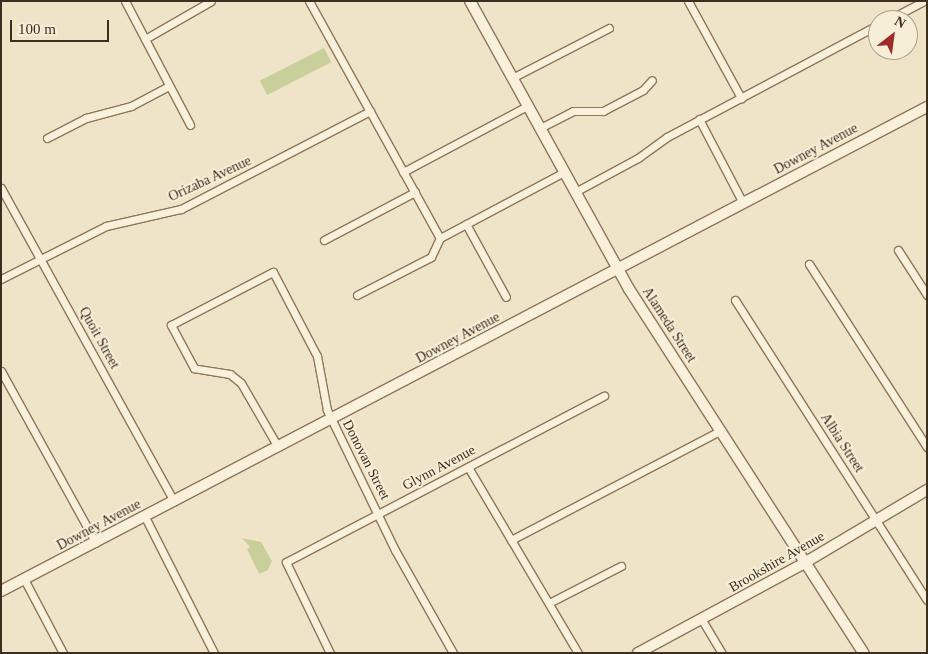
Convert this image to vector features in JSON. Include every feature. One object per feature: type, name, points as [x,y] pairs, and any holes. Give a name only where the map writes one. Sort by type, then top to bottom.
[{"type":"street","points":[[125,1],[190,125]]},
{"type":"street","points":[[145,39],[211,1]]},
{"type":"street","points":[[309,1],[440,238]]},
{"type":"street","name":"Alameda Street","points":[[470,1],[618,270],[864,653]]},
{"type":"street","points":[[688,1],[741,98]]},
{"type":"street","points":[[907,10],[924,1]]},
{"type":"street","points":[[512,78],[609,28]]},
{"type":"street","points":[[575,192],[638,158],[663,138],[868,30]]},
{"type":"street","points":[[540,128],[573,111],[603,111],[643,90],[652,80]]},
{"type":"street","points":[[47,138],[85,119],[131,106],[169,86]]},
{"type":"street","points":[[403,172],[528,106]]},
{"type":"street","name":"Downey Avenue","points":[[1,591],[927,107]]},
{"type":"street","name":"Orizaba Avenue","points":[[1,279],[106,226],[181,210],[370,112]]},
{"type":"street","points":[[699,119],[743,204]]},
{"type":"street","points":[[357,295],[431,257],[440,238],[564,172]]},
{"type":"street","name":"Quoit Street","points":[[1,188],[174,500]]},
{"type":"street","points":[[324,240],[415,192]]},
{"type":"street","points":[[466,224],[506,297]]},
{"type":"street","points":[[898,250],[927,295]]},
{"type":"street","points":[[809,264],[927,447]]},
{"type":"street","name":"Donovan Street","points":[[278,447],[241,383],[230,374],[194,368],[171,325],[273,272],[318,356],[326,410],[380,514],[394,548],[453,653]]},
{"type":"street","name":"Albia Street","points":[[735,300],[927,600]]},
{"type":"street","points":[[1,371],[96,542]]},
{"type":"street","name":"Glynn Avenue","points":[[330,653],[286,562],[604,396]]},
{"type":"street","points":[[511,540],[721,430]]},
{"type":"street","points":[[468,467],[578,653]]},
{"type":"street","name":"Brookshire Avenue","points":[[638,653],[806,562],[876,518],[927,490]]},
{"type":"street","points":[[145,517],[214,653]]},
{"type":"street","points":[[549,603],[621,566]]},
{"type":"street","points":[[24,579],[63,653]]},
{"type":"street","points":[[702,620],[722,653]]},
{"type":"green space","points":[[324,48],[331,62],[267,95],[260,81]]},
{"type":"green space","points":[[242,538],[261,542],[272,561],[268,570],[259,574],[247,549],[250,547]]}]
